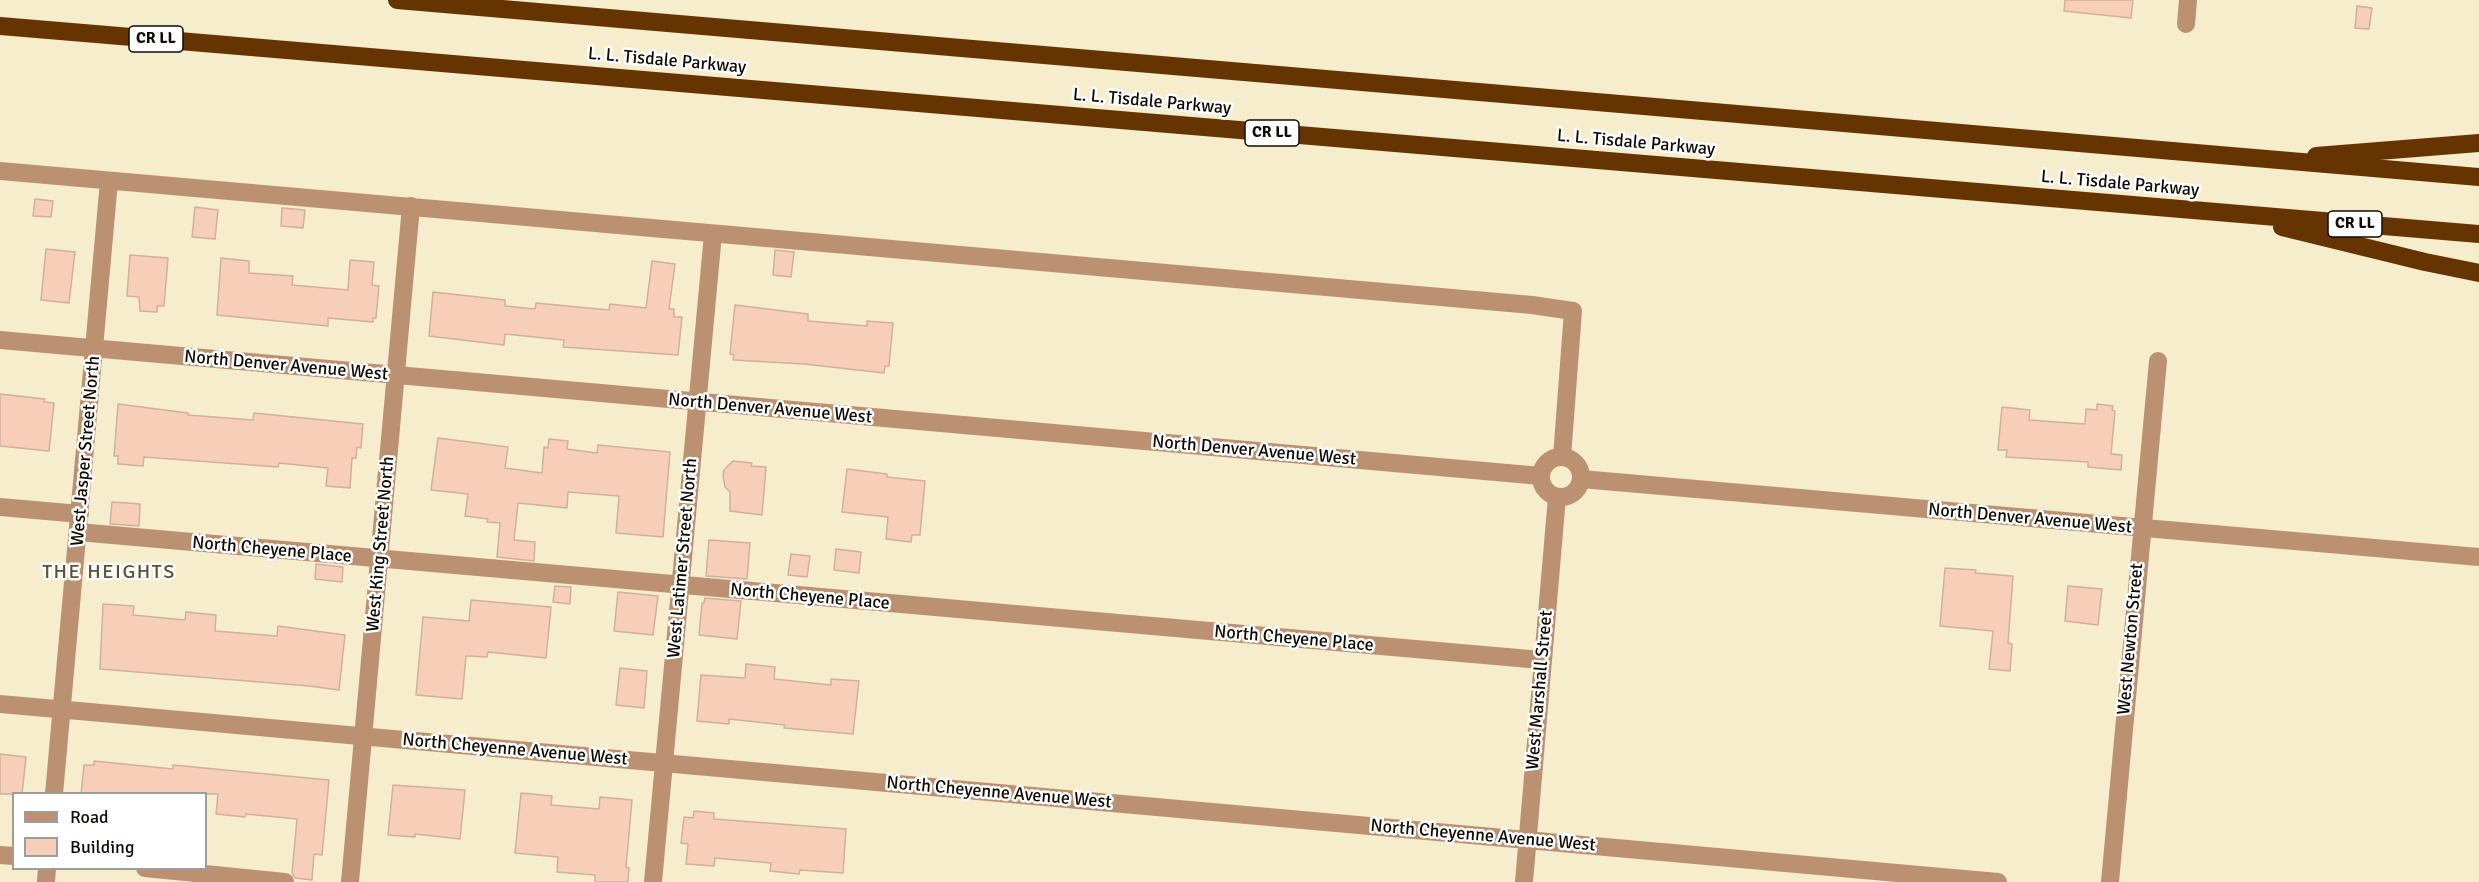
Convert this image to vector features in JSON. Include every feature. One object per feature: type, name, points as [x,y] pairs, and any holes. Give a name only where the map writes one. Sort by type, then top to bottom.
[{"type":"highway","name":"L. L. Tisdale Parkway","points":[[397,0],[2479,177]]},
{"type":"highway","name":"L. L. Tisdale Parkway","points":[[0,26],[2479,234]]},
{"type":"highway","points":[[2263,160],[2479,143]]},
{"type":"highway","points":[[2230,214],[2479,273]]},
{"type":"street","points":[[2186,24],[2188,0]]},
{"type":"street","points":[[0,171],[1532,305],[1573,311],[1562,457]]},
{"type":"street","name":"West Jasper Street North","points":[[54,792],[109,181]]},
{"type":"street","name":"West King Street North","points":[[350,882],[411,206]]},
{"type":"street","name":"West Latimer Street North","points":[[653,882],[713,234]]},
{"type":"street","name":"North Denver Avenue West","points":[[0,340],[1541,476]]},
{"type":"street","name":"West Newton Street","points":[[2110,882],[2158,361]]},
{"type":"street","points":[[1562,457],[1572,460],[1577,465],[1581,479],[1576,491],[1563,498],[1545,490],[1541,476],[1548,461],[1562,457]]},
{"type":"street","name":"North Denver Avenue West","points":[[1581,479],[2141,529],[2479,556]]},
{"type":"street","name":"West Marshall Street","points":[[1524,882],[1541,660],[1557,497]]},
{"type":"street","name":"North Cheyene Place","points":[[0,507],[79,523],[379,560],[1541,660]]},
{"type":"street","name":"North Cheyenne Avenue West","points":[[0,704],[1998,882]]},
{"type":"street","points":[[166,870],[285,882]]},
{"type":"building","points":[[2065,0],[2133,0],[2131,18],[2064,11]]},
{"type":"building","points":[[2357,6],[2372,8],[2369,29],[2355,28]]},
{"type":"building","points":[[35,199],[53,201],[51,217],[33,216]]},
{"type":"building","points":[[195,207],[218,210],[215,239],[192,237]]},
{"type":"building","points":[[282,208],[305,210],[303,228],[281,226]]},
{"type":"building","points":[[46,249],[75,252],[69,303],[41,300]]},
{"type":"building","points":[[775,250],[794,252],[791,277],[773,275]]},
{"type":"building","points":[[130,255],[168,258],[164,306],[157,306],[157,312],[140,311],[139,297],[127,296]]},
{"type":"building","points":[[221,258],[249,261],[249,273],[293,276],[292,285],[348,290],[350,260],[374,262],[372,285],[379,286],[376,318],[373,318],[373,322],[328,318],[328,326],[217,315]]},
{"type":"building","points":[[652,261],[675,264],[669,309],[674,309],[674,317],[682,317],[678,355],[563,347],[564,340],[505,334],[504,345],[429,336],[433,292],[505,300],[505,306],[535,309],[536,303],[609,310],[610,304],[646,308]]},
{"type":"building","points":[[735,305],[808,314],[808,321],[867,326],[867,321],[893,323],[889,366],[885,366],[884,373],[804,364],[733,360],[734,355],[730,354]]},
{"type":"building","points":[[0,394],[45,399],[44,402],[54,403],[49,451],[0,446]]},
{"type":"building","points":[[118,404],[188,413],[188,415],[253,420],[254,413],[363,424],[361,448],[357,447],[356,458],[352,458],[350,488],[326,486],[328,468],[279,463],[278,467],[144,457],[143,466],[118,464],[118,456],[114,456]]},
{"type":"building","points":[[2097,404],[2113,406],[2112,410],[2115,411],[2111,454],[2122,455],[2121,470],[2088,467],[2088,462],[2006,457],[2007,450],[1998,450],[2002,407],[2030,410],[2029,420],[2085,424],[2086,409],[2097,410]]},
{"type":"building","points":[[438,438],[508,447],[505,468],[542,473],[544,447],[548,448],[549,439],[568,441],[567,449],[597,453],[598,445],[670,452],[663,537],[616,533],[619,496],[568,492],[567,508],[518,503],[514,540],[535,542],[534,561],[497,557],[500,523],[465,516],[468,494],[431,490]]},
{"type":"building","points":[[733,461],[766,467],[762,515],[730,511],[730,492],[725,487],[723,475],[724,470]]},
{"type":"building","points":[[847,469],[887,474],[887,477],[925,481],[920,535],[912,535],[911,542],[886,539],[888,517],[842,512]]},
{"type":"building","points":[[112,502],[140,504],[139,526],[110,524]]},
{"type":"building","points":[[709,540],[750,543],[747,579],[706,576]]},
{"type":"building","points":[[836,549],[861,552],[859,573],[834,570]]},
{"type":"building","points":[[791,554],[810,556],[807,577],[788,575]]},
{"type":"building","points":[[316,564],[343,567],[342,582],[315,579]]},
{"type":"building","points":[[1945,568],[2013,576],[2008,643],[2012,644],[2010,671],[1989,669],[1993,631],[1940,626]]},
{"type":"building","points":[[555,586],[571,587],[570,604],[553,602]]},
{"type":"building","points":[[2068,586],[2102,589],[2098,625],[2065,621]]},
{"type":"building","points":[[618,592],[658,596],[653,635],[614,631]]},
{"type":"building","points":[[705,598],[741,601],[737,639],[699,635],[702,603]]},
{"type":"building","points":[[471,600],[551,607],[546,658],[488,652],[487,657],[466,656],[462,699],[416,695],[423,617],[469,621]]},
{"type":"building","points":[[103,604],[134,606],[133,615],[185,620],[186,612],[216,615],[215,631],[277,636],[278,626],[345,635],[339,690],[100,669]]},
{"type":"building","points":[[746,664],[775,667],[774,679],[831,685],[831,679],[859,681],[853,734],[784,728],[785,725],[729,719],[729,724],[697,721],[701,675],[745,678]]},
{"type":"building","points":[[620,668],[647,671],[644,708],[616,705]]},
{"type":"building","points":[[0,754],[26,757],[22,792],[0,794]]},
{"type":"building","points":[[94,761],[173,769],[173,765],[329,780],[322,855],[314,854],[312,880],[295,878],[292,873],[297,819],[246,814],[245,817],[216,814],[218,794],[207,794],[207,792],[81,792],[84,765],[94,765]]},
{"type":"building","points":[[393,785],[465,790],[460,839],[415,834],[415,837],[388,835]]},
{"type":"building","points":[[521,793],[552,796],[551,805],[599,809],[600,797],[632,800],[626,867],[629,868],[628,882],[595,882],[595,875],[557,872],[558,857],[515,853]]},
{"type":"building","points":[[694,811],[714,813],[714,819],[846,829],[843,873],[800,870],[799,874],[770,871],[771,863],[715,858],[714,866],[686,864],[688,844],[681,843],[684,817],[693,818]]},
{"type":"district","name":"THE HEIGHTS","points":[[109,573]]}]
